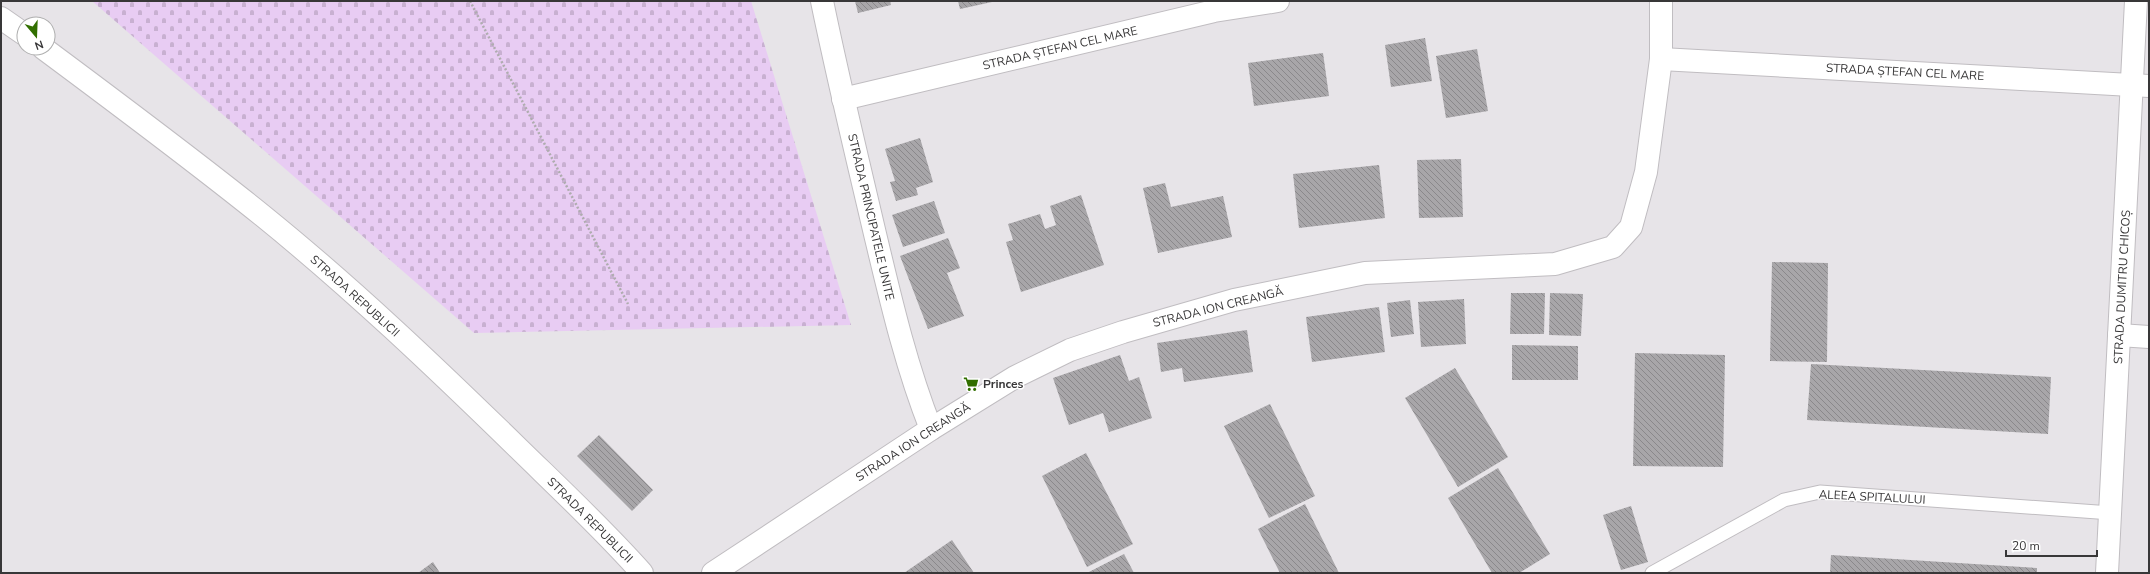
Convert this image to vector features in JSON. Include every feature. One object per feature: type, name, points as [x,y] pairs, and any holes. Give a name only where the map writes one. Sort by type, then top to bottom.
[{"type":"street","name":"STRADA PRINCIPATELE UNITE","points":[[822,1],[843,99],[901,341],[914,385],[931,429]]},
{"type":"street","name":"STRADA ȘTEFAN CEL MARE","points":[[843,99],[1214,11],[1278,1]]},
{"type":"street","name":"STRADA ION CREANGĂ","points":[[713,573],[931,429],[1015,377],[1070,350],[1123,332],[1234,300],[1365,273],[1555,264],[1613,247],[1631,227],[1646,172],[1661,59],[1661,1]]},
{"type":"street","name":"STRADA DUMITRU CHICOȘ","points":[[2107,573],[2119,335],[2140,85],[2136,1]]},
{"type":"street","points":[[1,18],[16,28]]},
{"type":"street","name":"STRADA REPUBLICII","points":[[53,56],[251,207],[357,296],[498,429],[619,547],[642,573]]},
{"type":"street","name":"STRADA ȘTEFAN CEL MARE","points":[[1661,59],[2140,85]]},
{"type":"street","points":[[2119,335],[2149,337]]},
{"type":"lane","name":"ALEEA SPITALULUI","points":[[1652,573],[1784,500],[1820,492],[2111,513]]},
{"type":"path","points":[[470,1],[628,304]]},
{"type":"green space","points":[[92,1],[751,1],[851,325],[474,333]]},
{"type":"building","points":[[855,1],[890,1],[891,5],[858,13]]},
{"type":"building","points":[[958,1],[992,1],[992,2],[960,9]]},
{"type":"building","points":[[1425,38],[1432,81],[1391,87],[1385,45]]},
{"type":"building","points":[[1477,49],[1488,111],[1446,118],[1436,56]]},
{"type":"building","points":[[1323,53],[1329,96],[1254,106],[1248,63]]},
{"type":"building","points":[[920,138],[933,182],[916,188],[918,195],[896,201],[890,182],[895,181],[885,149]]},
{"type":"building","points":[[1461,159],[1463,217],[1419,218],[1417,160]]},
{"type":"building","points":[[1379,165],[1385,218],[1299,228],[1293,174]]},
{"type":"building","points":[[1165,183],[1171,207],[1223,196],[1232,237],[1158,253],[1143,188]]},
{"type":"building","points":[[1081,195],[1104,265],[1021,292],[1006,242],[1013,240],[1008,224],[1040,214],[1045,229],[1056,225],[1050,206]]},
{"type":"building","points":[[934,201],[945,233],[903,247],[892,215]]},
{"type":"building","points":[[948,238],[960,268],[947,273],[964,316],[928,329],[900,256]]},
{"type":"building","points":[[1772,262],[1828,263],[1827,362],[1770,361]]},
{"type":"building","points":[[1511,293],[1545,293],[1544,334],[1510,334]]},
{"type":"building","points":[[1550,293],[1583,294],[1581,336],[1549,335]]},
{"type":"building","points":[[1464,299],[1466,344],[1421,347],[1418,302]]},
{"type":"building","points":[[1410,300],[1414,334],[1391,337],[1387,303]]},
{"type":"building","points":[[1379,307],[1385,352],[1312,362],[1306,317]]},
{"type":"building","points":[[1247,330],[1253,372],[1184,382],[1182,368],[1161,372],[1157,343]]},
{"type":"building","points":[[1512,345],[1578,346],[1578,380],[1512,380]]},
{"type":"building","points":[[1635,353],[1725,355],[1723,467],[1633,466]]},
{"type":"building","points":[[1120,355],[1129,381],[1139,377],[1152,418],[1109,432],[1103,413],[1069,425],[1053,378]]},
{"type":"building","points":[[1811,364],[2051,377],[2048,434],[1807,420]]},
{"type":"building","points":[[1455,368],[1508,457],[1458,487],[1405,398]]},
{"type":"building","points":[[1270,404],[1315,496],[1269,518],[1224,426]]},
{"type":"building","points":[[599,435],[653,490],[632,511],[577,456]]},
{"type":"building","points":[[1086,453],[1133,544],[1087,567],[1042,476]]},
{"type":"building","points":[[1498,468],[1550,554],[1519,573],[1492,573],[1448,498]]},
{"type":"building","points":[[1305,504],[1339,573],[1280,573],[1258,529]]},
{"type":"building","points":[[1631,506],[1648,562],[1621,570],[1603,515]]},
{"type":"building","points":[[952,540],[974,573],[904,573]]},
{"type":"building","points":[[1124,554],[1134,573],[1087,573]]},
{"type":"building","points":[[1831,555],[2037,568],[2037,573],[1830,573]]},
{"type":"building","points":[[433,562],[440,573],[418,573]]},
{"type":"place","name":"Princes","points":[[971,384]]}]
